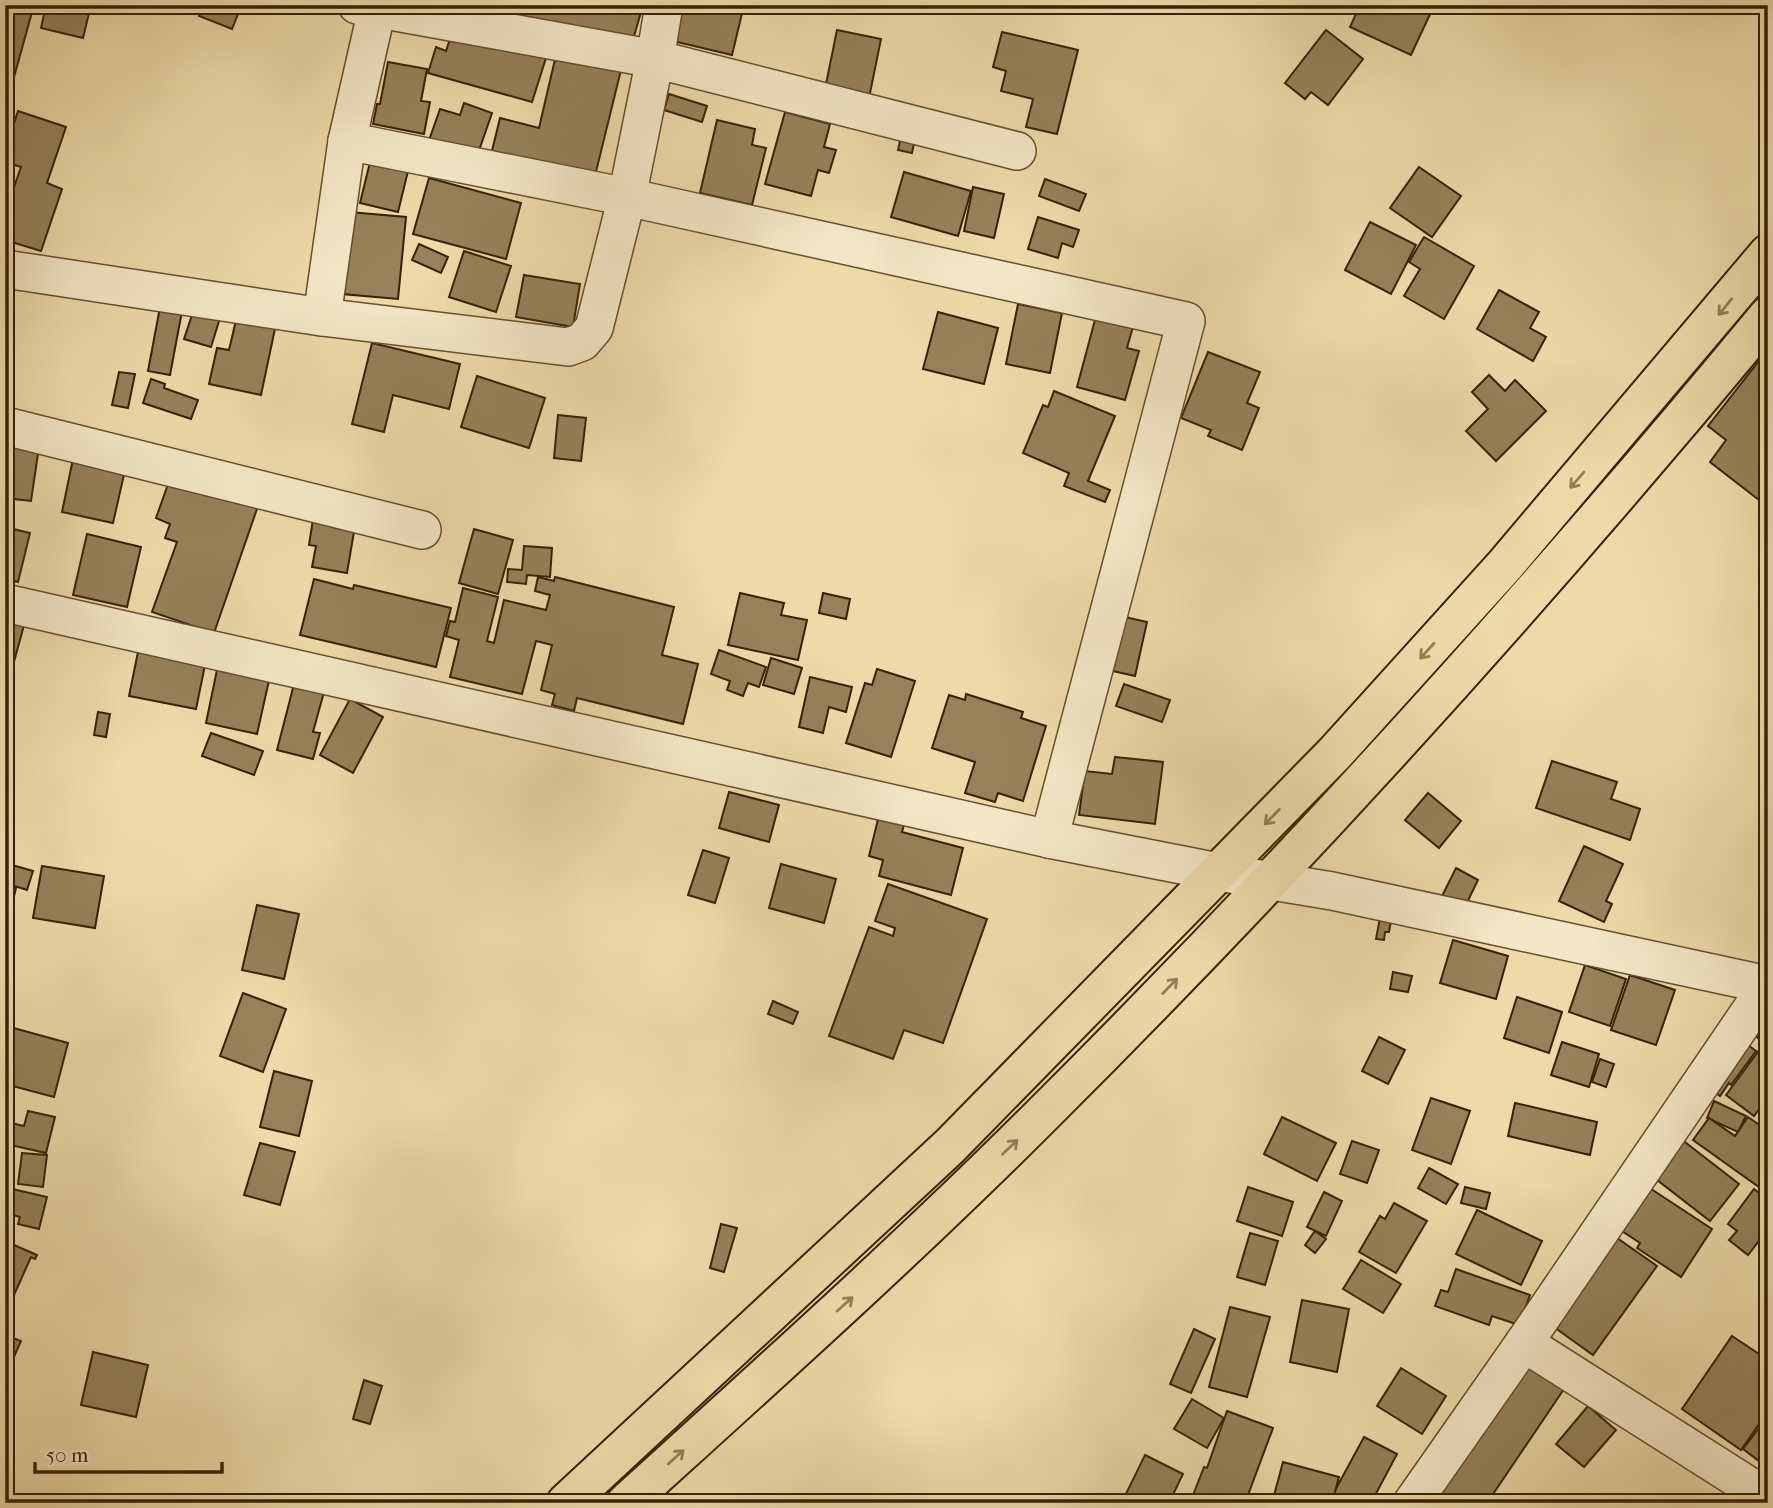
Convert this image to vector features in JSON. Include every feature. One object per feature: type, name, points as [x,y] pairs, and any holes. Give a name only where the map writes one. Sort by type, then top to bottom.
[{"type":"highway","points":[[566,1503],[950,1146],[1335,752],[1505,565],[1768,254]]},
{"type":"highway","points":[[626,1503],[911,1243],[1044,1114],[1272,880],[1497,632],[1658,449],[1768,316]]},
{"type":"street","points":[[5,269],[322,317],[568,348],[582,342],[594,328],[627,197],[664,5]]},
{"type":"street","points":[[322,317],[347,141],[371,7],[655,59],[1017,151]]},
{"type":"street","points":[[347,141],[627,197],[1186,321],[1049,839]]},
{"type":"street","points":[[5,426],[422,530]]},
{"type":"street","points":[[5,603],[1049,839],[1272,880],[1768,985],[1412,1503]]},
{"type":"street","points":[[1524,1343],[1768,1499]]},
{"type":"building","points":[[5,5],[34,5],[11,88],[5,86]]},
{"type":"building","points":[[46,5],[91,5],[83,38],[41,28]]},
{"type":"building","points":[[203,5],[215,5],[238,14],[232,29],[199,16]]},
{"type":"building","points":[[468,5],[643,5],[630,50],[467,8]]},
{"type":"building","points":[[681,5],[744,5],[732,55],[673,41]]},
{"type":"building","points":[[1360,5],[1420,5],[1432,10],[1411,55],[1350,27]]},
{"type":"building","points":[[453,30],[546,58],[532,102],[428,73],[436,47],[446,51]]},
{"type":"building","points":[[837,30],[881,39],[869,98],[825,89]]},
{"type":"building","points":[[1326,30],[1363,59],[1328,105],[1311,92],[1305,99],[1285,83]]},
{"type":"building","points":[[1002,32],[1078,50],[1057,134],[1026,127],[1033,99],[1001,91],[1006,71],[993,67]]},
{"type":"building","points":[[556,55],[621,70],[592,188],[489,163],[500,118],[539,128]]},
{"type":"building","points":[[388,62],[427,69],[421,101],[430,102],[424,134],[373,124],[377,104],[380,104]]},
{"type":"building","points":[[669,94],[707,106],[702,122],[664,110]]},
{"type":"building","points":[[464,103],[492,113],[475,162],[427,146],[440,109],[460,115]]},
{"type":"building","points":[[18,111],[66,127],[47,183],[62,189],[41,251],[5,240],[5,213],[21,167],[5,162],[5,150]]},
{"type":"building","points":[[785,112],[830,124],[824,147],[836,150],[829,173],[818,170],[811,196],[765,184]]},
{"type":"building","points":[[717,120],[755,129],[752,145],[766,148],[752,205],[700,193]]},
{"type":"building","points":[[902,132],[916,134],[912,153],[898,150]]},
{"type":"building","points":[[371,158],[409,167],[398,212],[360,203]]},
{"type":"building","points":[[1419,167],[1461,196],[1432,237],[1390,208]]},
{"type":"building","points":[[904,172],[971,191],[958,236],[891,217]]},
{"type":"building","points":[[429,178],[521,203],[506,259],[413,234]]},
{"type":"building","points":[[1045,179],[1086,194],[1079,211],[1039,196]]},
{"type":"building","points":[[973,187],[1004,194],[994,238],[964,231]]},
{"type":"building","points":[[349,212],[406,217],[398,299],[342,294]]},
{"type":"building","points":[[1038,217],[1079,230],[1073,247],[1062,243],[1058,258],[1028,249]]},
{"type":"building","points":[[1370,222],[1416,245],[1391,294],[1345,270]]},
{"type":"building","points":[[1424,237],[1474,266],[1444,319],[1404,296],[1420,269],[1409,262]]},
{"type":"building","points":[[419,244],[448,257],[441,273],[412,260]]},
{"type":"building","points":[[464,251],[511,266],[496,312],[449,297]]},
{"type":"building","points":[[524,275],[580,284],[573,327],[516,317]]},
{"type":"building","points":[[1499,290],[1539,312],[1530,328],[1546,337],[1533,361],[1477,329]]},
{"type":"building","points":[[161,302],[183,306],[170,375],[148,371]]},
{"type":"building","points":[[1018,304],[1062,313],[1050,373],[1006,364]]},
{"type":"building","points":[[1099,305],[1136,316],[1127,348],[1139,351],[1125,400],[1077,387]]},
{"type":"building","points":[[194,309],[220,318],[211,347],[184,339]]},
{"type":"building","points":[[938,312],[998,328],[984,384],[923,369]]},
{"type":"building","points":[[237,316],[276,324],[261,395],[209,384],[217,348],[229,350]]},
{"type":"building","points":[[372,343],[460,364],[449,409],[393,395],[384,432],[352,424]]},
{"type":"building","points":[[1208,352],[1260,372],[1247,403],[1259,408],[1242,450],[1208,436],[1211,430],[1181,418]]},
{"type":"building","points":[[1762,357],[1768,362],[1768,507],[1710,462],[1726,440],[1708,426]]},
{"type":"building","points":[[119,372],[135,374],[128,408],[112,405]]},
{"type":"building","points":[[1489,375],[1505,391],[1515,380],[1546,411],[1496,461],[1466,431],[1488,409],[1472,392]]},
{"type":"building","points":[[477,376],[545,398],[529,448],[461,427]]},
{"type":"building","points":[[151,379],[165,384],[164,388],[198,400],[191,419],[143,403]]},
{"type":"building","points":[[1054,391],[1115,416],[1088,481],[1110,490],[1105,502],[1064,486],[1069,473],[1023,453],[1043,405],[1048,407]]},
{"type":"building","points":[[558,415],[586,418],[581,461],[554,458]]},
{"type":"building","points":[[5,442],[39,447],[31,501],[5,498]]},
{"type":"building","points":[[73,459],[125,470],[113,523],[62,512]]},
{"type":"building","points":[[171,476],[258,506],[214,633],[152,612],[177,542],[165,538],[170,524],[156,518]]},
{"type":"building","points":[[314,513],[356,520],[347,573],[312,567],[316,546],[309,545]]},
{"type":"building","points":[[5,527],[30,533],[18,582],[5,579]]},
{"type":"building","points":[[474,529],[513,540],[498,594],[459,583]]},
{"type":"building","points":[[87,534],[141,547],[127,607],[73,595]]},
{"type":"building","points":[[524,546],[552,548],[550,577],[527,575],[526,584],[507,582],[508,569],[522,570]]},
{"type":"building","points":[[538,577],[554,581],[555,577],[674,607],[662,655],[698,664],[683,724],[577,698],[574,711],[552,705],[555,694],[541,690],[552,645],[536,641],[522,694],[450,677],[459,640],[446,636],[450,621],[455,622],[463,588],[498,597],[487,641],[494,643],[504,600],[546,610],[550,595],[535,591]]},
{"type":"building","points":[[314,579],[353,589],[354,585],[451,608],[436,667],[300,635]]},
{"type":"building","points":[[740,593],[784,603],[781,615],[807,620],[798,660],[728,645]]},
{"type":"building","points":[[823,593],[850,599],[846,619],[819,613]]},
{"type":"building","points":[[5,613],[26,618],[9,680],[5,679]]},
{"type":"building","points":[[1112,614],[1147,622],[1135,676],[1099,668]]},
{"type":"building","points":[[719,650],[766,667],[759,687],[748,683],[743,696],[727,690],[730,681],[711,674]]},
{"type":"building","points":[[138,652],[205,665],[196,709],[129,696]]},
{"type":"building","points":[[771,658],[802,668],[794,694],[763,685]]},
{"type":"building","points":[[218,665],[270,676],[257,734],[206,723]]},
{"type":"building","points":[[877,669],[915,681],[891,757],[846,743],[865,683],[872,685]]},
{"type":"building","points":[[810,677],[852,687],[846,712],[829,707],[823,733],[799,727]]},
{"type":"building","points":[[294,684],[324,692],[313,732],[320,733],[313,759],[277,750]]},
{"type":"building","points":[[1124,684],[1170,700],[1162,722],[1116,706]]},
{"type":"building","points":[[966,694],[1023,712],[1021,718],[1046,726],[1023,801],[998,793],[995,802],[965,793],[975,762],[932,748],[949,695],[965,700]]},
{"type":"building","points":[[350,699],[383,717],[353,773],[320,755]]},
{"type":"building","points":[[98,712],[110,714],[106,737],[94,735]]},
{"type":"building","points":[[211,733],[263,751],[254,775],[202,756]]},
{"type":"building","points":[[1115,757],[1163,762],[1155,824],[1079,815],[1085,771],[1112,774]]},
{"type":"building","points":[[1552,761],[1617,782],[1611,799],[1640,809],[1630,840],[1536,808]]},
{"type":"building","points":[[729,792],[779,805],[769,842],[719,828]]},
{"type":"building","points":[[1428,793],[1461,821],[1439,848],[1405,820]]},
{"type":"building","points":[[881,807],[907,814],[902,832],[963,848],[951,895],[879,876],[883,860],[869,856]]},
{"type":"building","points":[[1584,846],[1623,864],[1606,901],[1612,904],[1604,922],[1559,901]]},
{"type":"building","points":[[703,850],[729,858],[715,903],[688,895]]},
{"type":"building","points":[[5,863],[33,871],[27,890],[5,883]]},
{"type":"building","points":[[781,864],[836,879],[824,923],[769,908]]},
{"type":"building","points":[[42,866],[104,876],[95,928],[33,918]]},
{"type":"building","points":[[1456,868],[1478,880],[1464,909],[1441,898]]},
{"type":"building","points":[[888,884],[987,919],[943,1043],[904,1030],[893,1059],[829,1036],[869,927],[893,936],[895,928],[875,921]]},
{"type":"building","points":[[5,885],[16,888],[5,935]]},
{"type":"building","points":[[257,905],[299,914],[284,979],[242,970]]},
{"type":"building","points":[[1381,913],[1392,915],[1389,932],[1385,932],[1384,940],[1376,939]]},
{"type":"building","points":[[1453,940],[1508,956],[1496,999],[1440,983]]},
{"type":"building","points":[[1585,965],[1626,979],[1610,1026],[1569,1012]]},
{"type":"building","points":[[1393,972],[1412,976],[1408,992],[1390,989]]},
{"type":"building","points":[[1630,975],[1675,990],[1656,1045],[1611,1030]]},
{"type":"building","points":[[243,993],[286,1009],[263,1072],[220,1056]]},
{"type":"building","points":[[1517,997],[1562,1012],[1549,1053],[1504,1038]]},
{"type":"building","points":[[773,1001],[798,1012],[793,1024],[768,1014]]},
{"type":"building","points":[[1768,1002],[1768,1045],[1747,1030]]},
{"type":"building","points":[[10,1027],[68,1043],[54,1097],[5,1084],[5,1046]]},
{"type":"building","points":[[1379,1037],[1405,1050],[1388,1084],[1362,1071]]},
{"type":"building","points":[[1740,1039],[1756,1051],[1720,1096],[1706,1085]]},
{"type":"building","points":[[1562,1042],[1599,1054],[1589,1087],[1551,1075]]},
{"type":"building","points":[[1760,1049],[1768,1055],[1768,1097],[1754,1116],[1726,1095]]},
{"type":"building","points":[[1600,1059],[1614,1064],[1606,1087],[1592,1082]]},
{"type":"building","points":[[274,1071],[312,1081],[299,1136],[260,1127]]},
{"type":"building","points":[[1431,1098],[1470,1111],[1451,1164],[1412,1150]]},
{"type":"building","points":[[1714,1101],[1746,1116],[1738,1132],[1707,1118]]},
{"type":"building","points":[[1515,1103],[1597,1122],[1590,1155],[1508,1136]]},
{"type":"building","points":[[28,1111],[55,1117],[46,1153],[6,1144],[11,1123],[24,1126]]},
{"type":"building","points":[[1282,1117],[1336,1143],[1317,1181],[1264,1154]]},
{"type":"building","points":[[1748,1117],[1768,1131],[1768,1175],[1759,1187],[1693,1140],[1709,1118],[1735,1136]]},
{"type":"building","points":[[1681,1139],[1739,1184],[1710,1221],[1652,1176]]},
{"type":"building","points":[[1352,1141],[1379,1150],[1367,1183],[1340,1174]]},
{"type":"building","points":[[260,1143],[295,1152],[280,1205],[244,1195]]},
{"type":"building","points":[[22,1153],[47,1155],[43,1187],[18,1184]]},
{"type":"building","points":[[1429,1168],[1458,1184],[1446,1204],[1418,1188]]},
{"type":"building","points":[[1642,1183],[1712,1229],[1681,1277],[1637,1248],[1640,1243],[1622,1231]]},
{"type":"building","points":[[1248,1187],[1293,1202],[1282,1236],[1237,1221]]},
{"type":"building","points":[[1465,1187],[1490,1193],[1486,1209],[1461,1203]]},
{"type":"building","points":[[8,1188],[47,1197],[39,1229],[18,1224],[20,1217],[5,1213]]},
{"type":"building","points":[[1754,1189],[1768,1200],[1768,1229],[1748,1255],[1729,1240],[1737,1231],[1728,1224]]},
{"type":"building","points":[[1324,1192],[1342,1201],[1326,1236],[1307,1227]]},
{"type":"building","points":[[1394,1203],[1427,1221],[1396,1273],[1359,1252],[1380,1216],[1385,1219]]},
{"type":"building","points":[[1477,1210],[1542,1241],[1521,1285],[1456,1254]]},
{"type":"building","points":[[721,1224],[737,1228],[724,1272],[710,1268]]},
{"type":"building","points":[[1315,1231],[1326,1239],[1315,1253],[1305,1245]]},
{"type":"building","points":[[1250,1233],[1278,1241],[1265,1285],[1237,1277]]},
{"type":"building","points":[[1610,1233],[1657,1266],[1593,1355],[1547,1322]]},
{"type":"building","points":[[5,1241],[37,1255],[35,1259],[31,1257],[5,1315]]},
{"type":"building","points":[[1361,1260],[1401,1284],[1383,1313],[1343,1289]]},
{"type":"building","points":[[1456,1269],[1530,1295],[1519,1325],[1492,1316],[1489,1325],[1435,1306],[1441,1290],[1448,1292]]},
{"type":"building","points":[[1302,1300],[1349,1309],[1337,1372],[1290,1362]]},
{"type":"building","points":[[1230,1307],[1270,1317],[1247,1397],[1209,1387]]},
{"type":"building","points":[[1194,1329],[1215,1339],[1191,1393],[1170,1384]]},
{"type":"building","points":[[5,1335],[21,1341],[5,1377]]},
{"type":"building","points":[[1732,1336],[1768,1360],[1768,1411],[1741,1450],[1682,1409]]},
{"type":"building","points":[[93,1352],[148,1365],[136,1417],[81,1405]]},
{"type":"building","points":[[1523,1357],[1566,1386],[1487,1503],[1435,1503],[1464,1460]]},
{"type":"building","points":[[1401,1368],[1446,1396],[1422,1434],[1377,1406]]},
{"type":"building","points":[[364,1380],[382,1386],[370,1424],[353,1419]]},
{"type":"building","points":[[1192,1399],[1224,1418],[1207,1448],[1174,1429]]},
{"type":"building","points":[[1588,1406],[1616,1430],[1584,1467],[1556,1444]]},
{"type":"building","points":[[1227,1411],[1273,1428],[1245,1503],[1190,1503],[1204,1467],[1207,1468]]},
{"type":"building","points":[[1768,1416],[1768,1457],[1763,1464],[1743,1449]]},
{"type":"building","points":[[1364,1437],[1397,1454],[1371,1503],[1349,1503],[1333,1494]]},
{"type":"building","points":[[1145,1455],[1183,1474],[1169,1503],[1122,1502]]},
{"type":"building","points":[[1283,1462],[1339,1477],[1332,1503],[1272,1503]]}]
